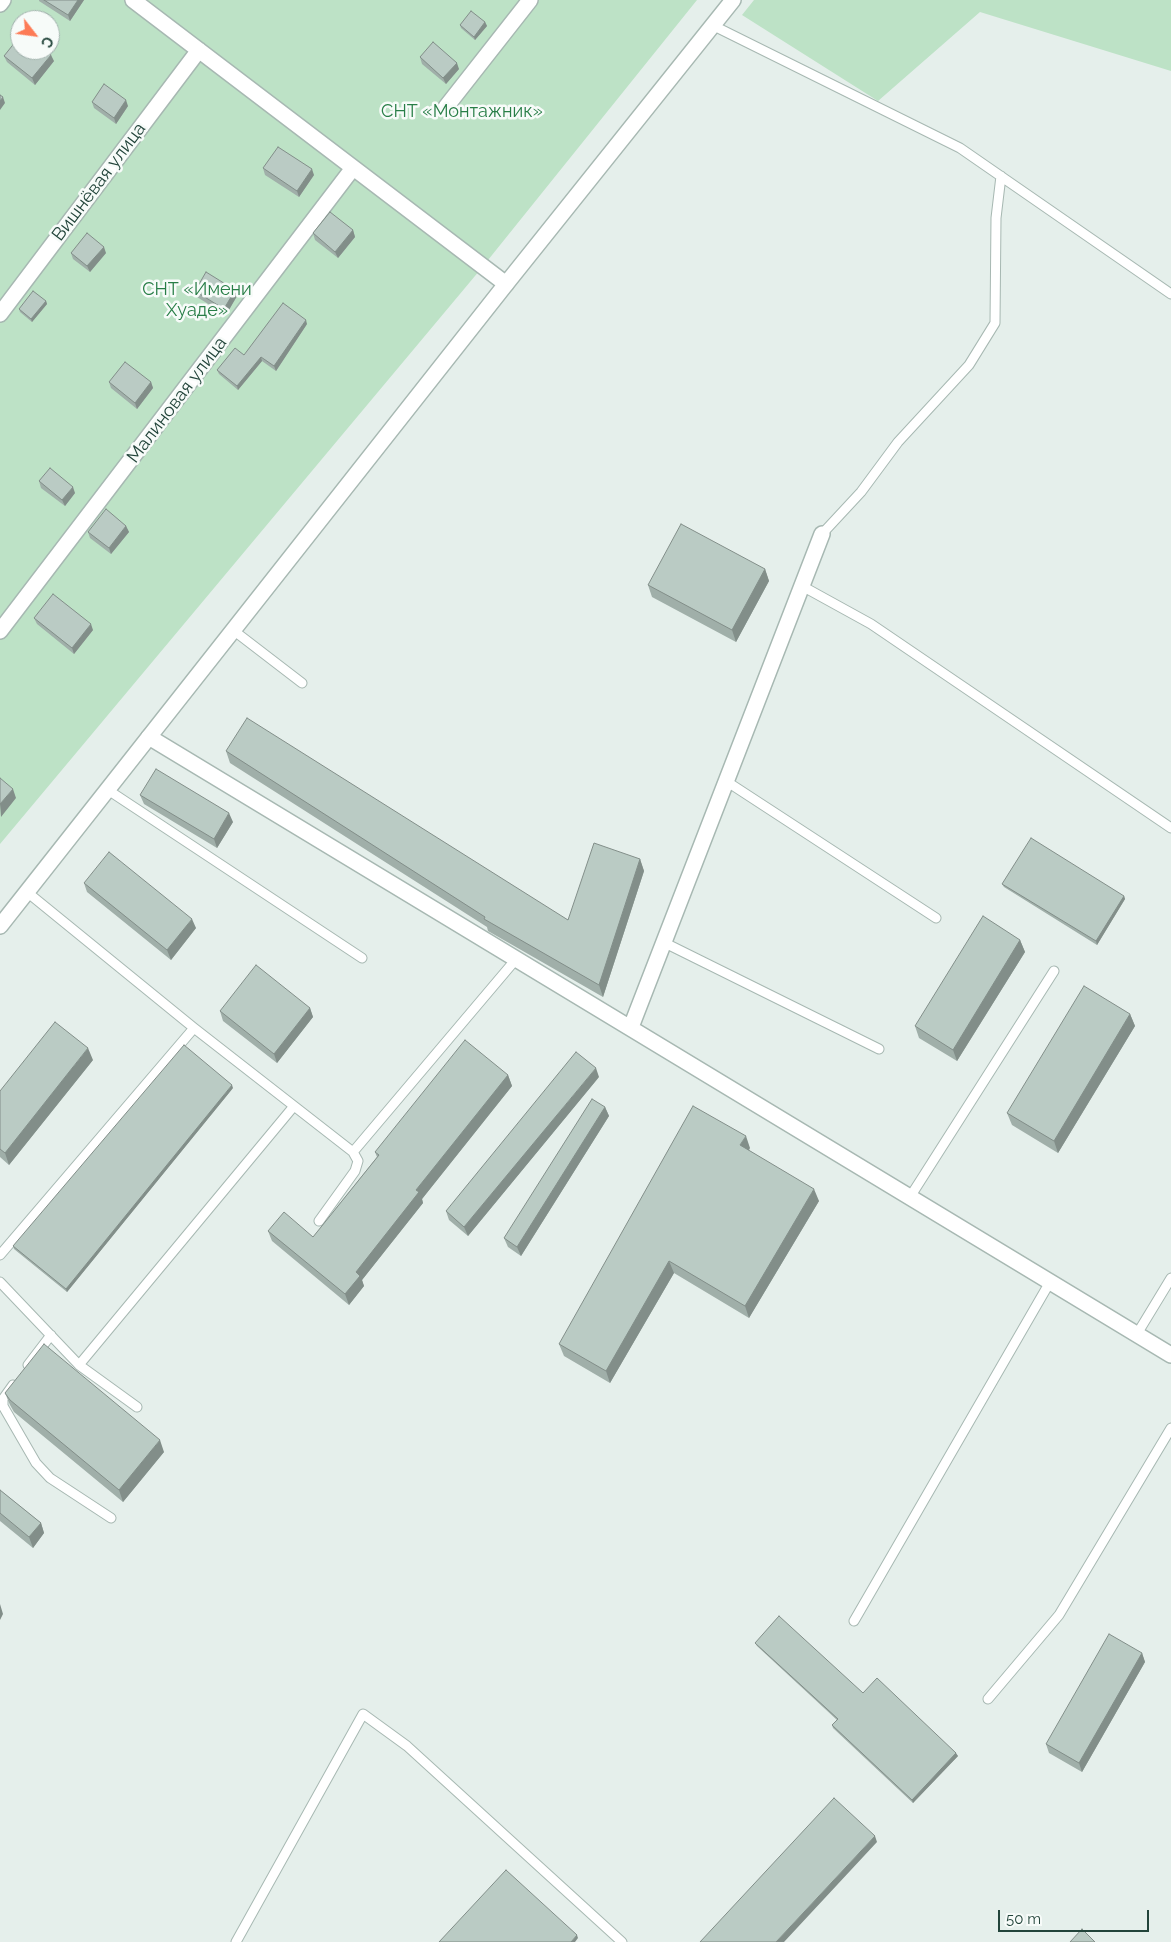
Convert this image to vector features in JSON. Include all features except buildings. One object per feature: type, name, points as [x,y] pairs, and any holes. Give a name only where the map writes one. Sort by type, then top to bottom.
[{"type":"street","points":[[0,4],[3,0]]},
{"type":"street","points":[[133,0],[506,284]]},
{"type":"street","points":[[446,107],[530,0]]},
{"type":"street","points":[[0,926],[506,284],[733,0]]},
{"type":"street","name":"Вишнёвая улица","points":[[0,314],[199,50]]},
{"type":"street","name":"Малиновая улица","points":[[0,631],[353,168]]},
{"type":"street","points":[[630,1027],[822,534]]},
{"type":"street","points":[[149,737],[1171,1355]]},
{"type":"lane","points":[[714,26],[960,148],[1171,294]]},
{"type":"lane","points":[[822,534],[861,492],[898,442],[969,365],[995,323],[996,218],[1000,176]]},
{"type":"lane","points":[[802,586],[871,624],[1171,828]]},
{"type":"lane","points":[[233,630],[302,683]]},
{"type":"lane","points":[[726,781],[936,918]]},
{"type":"lane","points":[[108,790],[362,958]]},
{"type":"lane","points":[[27,892],[194,1028],[353,1152],[358,1161],[355,1171],[319,1221]]},
{"type":"lane","points":[[663,942],[879,1049]]},
{"type":"lane","points":[[353,1152],[516,958]]},
{"type":"lane","points":[[910,1197],[1054,971]]},
{"type":"lane","points":[[0,1255],[194,1028]]},
{"type":"lane","points":[[80,1365],[294,1106]]},
{"type":"lane","points":[[1137,1334],[1171,1278]]},
{"type":"lane","points":[[0,1282],[80,1365],[137,1407]]},
{"type":"lane","points":[[854,1621],[1050,1282]]},
{"type":"lane","points":[[51,1335],[6,1394],[2,1406],[36,1463],[50,1478],[111,1518]]},
{"type":"lane","points":[[988,1699],[1058,1615],[1171,1428]]},
{"type":"lane","points":[[236,1942],[363,1714],[407,1746],[622,1942]]},
{"type":"green space","name":"СНТ «Имени Хуаде»","points":[[0,0],[697,0],[480,270],[0,844]]},
{"type":"green space","points":[[754,0],[1171,0],[1171,71],[980,12],[878,101],[742,15]]},
{"type":"park label","name":"СНТ «Монтажник»","points":[[462,112]]}]
